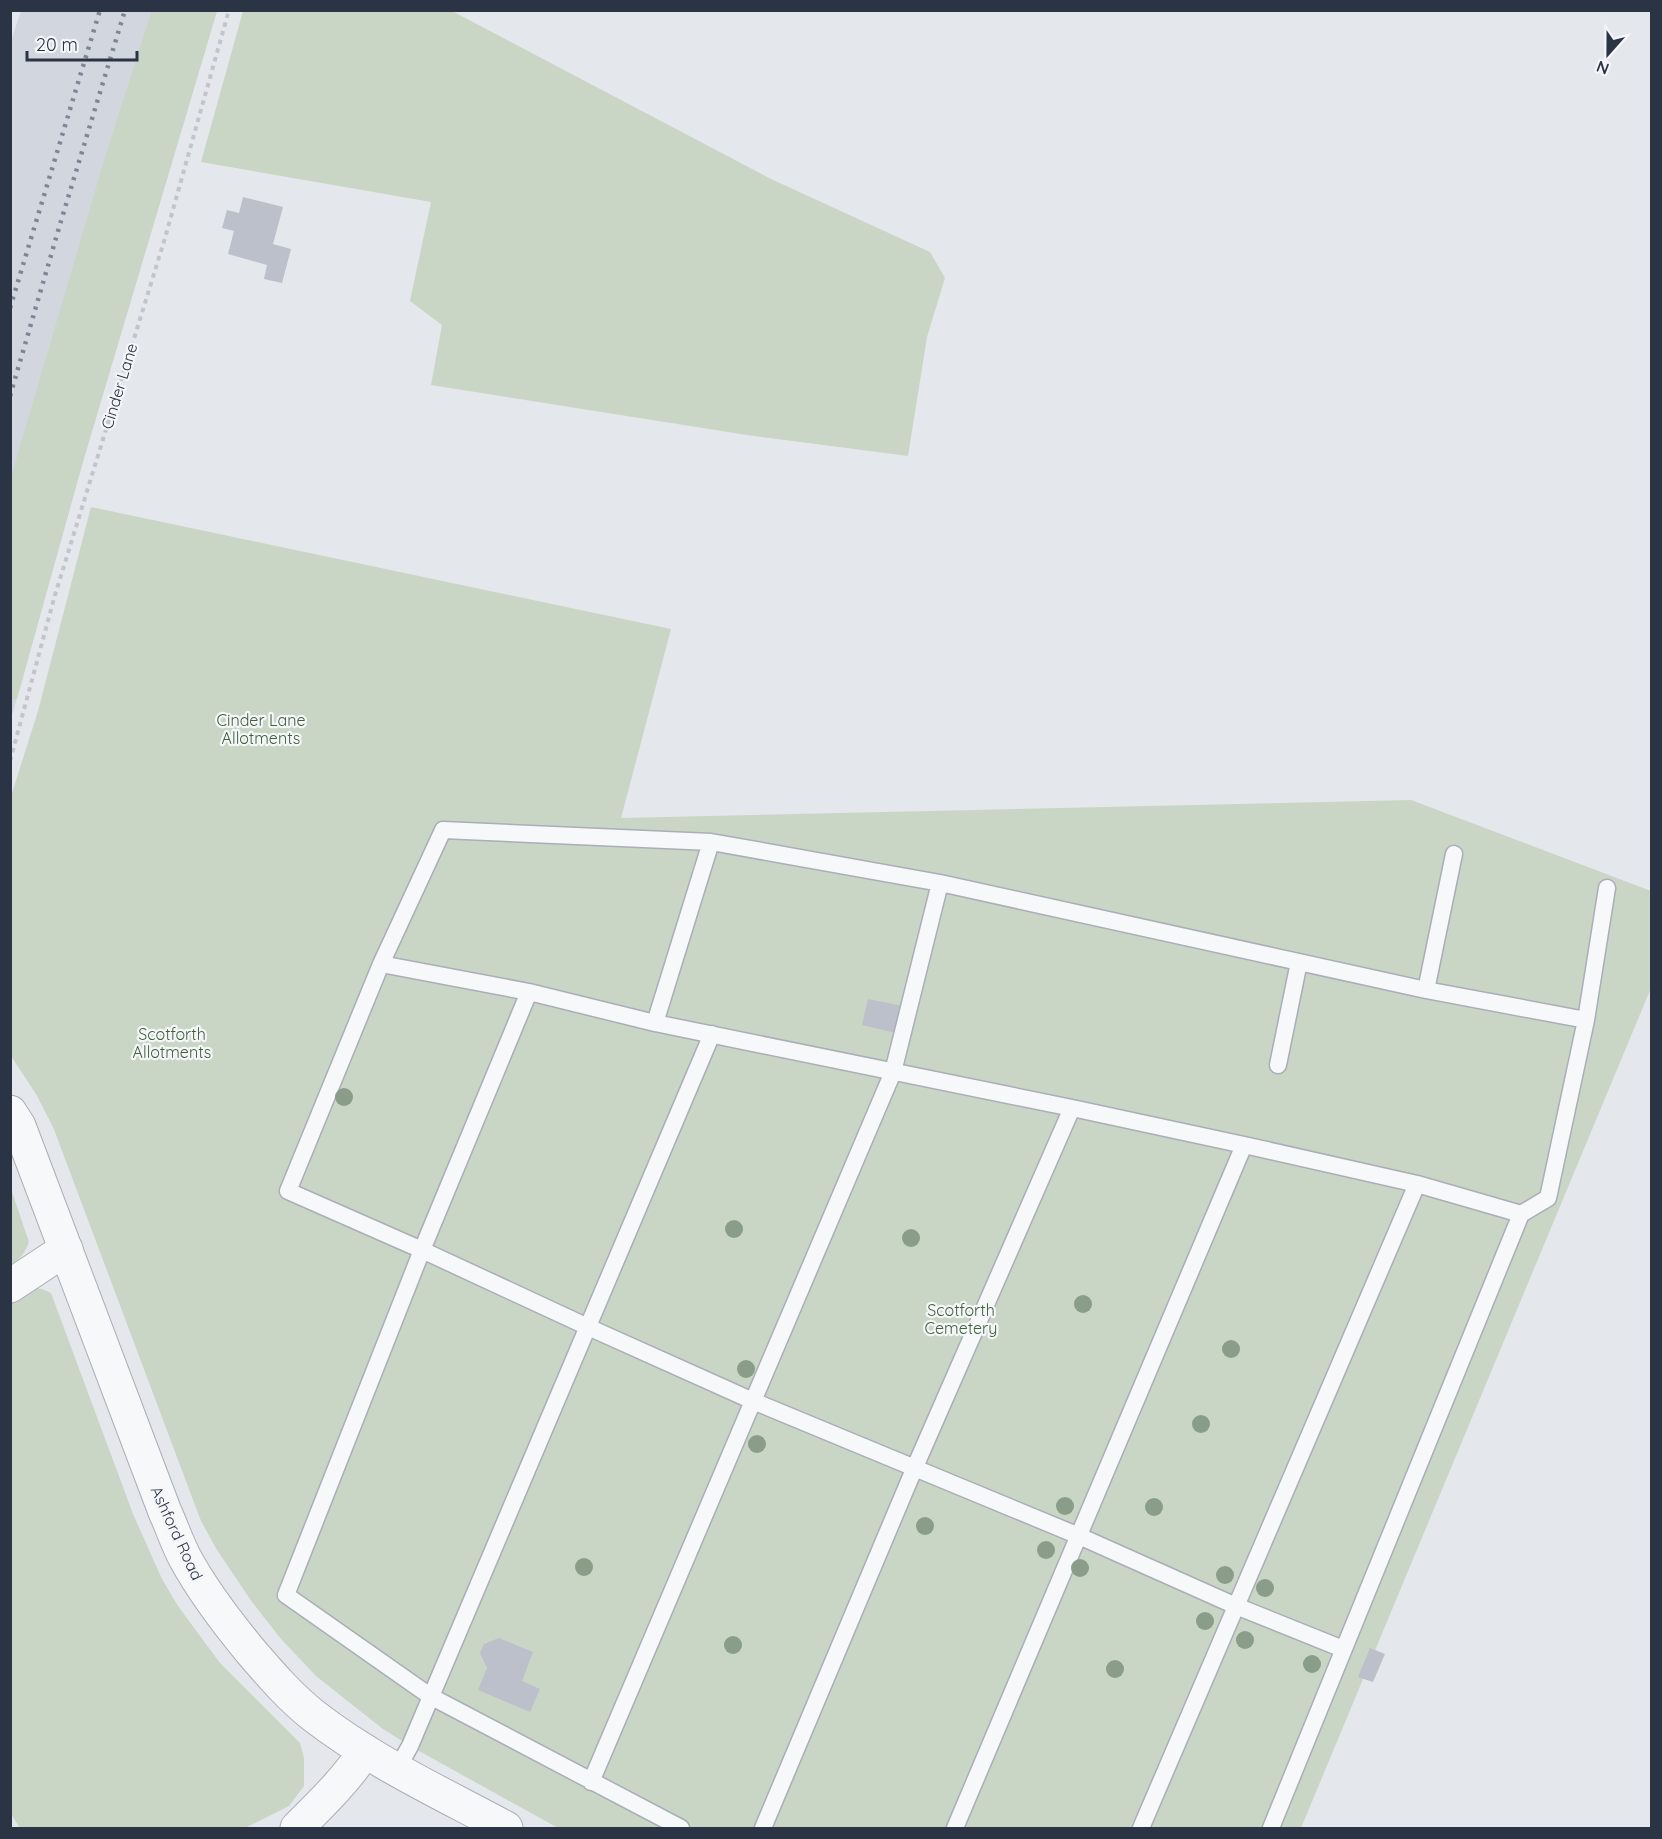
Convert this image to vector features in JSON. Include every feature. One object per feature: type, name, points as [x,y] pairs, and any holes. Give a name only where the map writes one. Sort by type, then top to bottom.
[{"type":"street","name":"Ashford Road","points":[[10,1112],[19,1126],[165,1512],[184,1555],[224,1619],[290,1695],[313,1716],[365,1751],[506,1828]]},
{"type":"street","points":[[10,1286],[66,1249]]},
{"type":"street","points":[[297,1828],[337,1786],[365,1751]]},
{"type":"lane","points":[[1343,1649],[1236,1606],[1079,1536],[915,1467],[753,1401],[288,1191],[381,964],[443,830],[711,842],[940,883],[1426,990],[1586,1020]]},
{"type":"lane","points":[[655,1023],[711,842]]},
{"type":"lane","points":[[1426,990],[1454,854]]},
{"type":"lane","points":[[591,1782],[893,1072],[940,883]]},
{"type":"lane","points":[[1270,1828],[1521,1214],[1548,1198],[1586,1020],[1607,888]]},
{"type":"lane","points":[[1278,1065],[1299,962]]},
{"type":"lane","points":[[381,964],[529,992],[655,1023],[1244,1145],[1417,1184],[1521,1214]]},
{"type":"lane","points":[[529,992],[422,1250],[286,1595],[430,1696],[681,1828]]},
{"type":"lane","points":[[398,1769],[410,1746],[712,1034]]},
{"type":"lane","points":[[763,1828],[915,1467],[1072,1108]]},
{"type":"lane","points":[[955,1828],[1244,1145]]},
{"type":"lane","points":[[1141,1828],[1417,1184]]},
{"type":"path","name":"Cinder Lane","points":[[10,761],[55,595],[165,238],[230,10]]},
{"type":"shaded area","points":[[21,11],[217,11],[82,465],[11,719],[11,41]]},
{"type":"green space","points":[[152,10],[217,11],[82,465],[17,699],[11,699],[11,477],[105,157]]},
{"type":"green space","points":[[243,11],[452,11],[771,179],[930,252],[945,278],[927,337],[908,456],[747,435],[431,385],[442,325],[410,301],[431,202],[201,162]]},
{"type":"green space","name":"Scotforth Cemetery","points":[[91,507],[671,629],[621,818],[1411,800],[1651,891],[1651,988],[1301,1828],[558,1828],[383,1729],[316,1676],[281,1639],[252,1602],[217,1550],[201,1521],[53,1127],[36,1094],[11,1056],[11,796],[38,711]]},
{"type":"green space","points":[[10,1186],[29,1242],[20,1258],[11,1263]]},
{"type":"green space","points":[[30,1287],[51,1293],[133,1514],[162,1579],[178,1606],[220,1663],[300,1743],[304,1758],[304,1786],[289,1806],[245,1828],[20,1828],[11,1814],[10,1294]]},
{"type":"building","points":[[243,197],[283,207],[273,244],[291,249],[282,283],[264,279],[267,265],[228,254],[234,231],[222,228],[227,210],[239,213]]},
{"type":"building","points":[[868,999],[903,1006],[896,1033],[862,1025]]},
{"type":"building","points":[[499,1638],[533,1652],[522,1681],[540,1689],[530,1712],[478,1690],[487,1668],[480,1653],[484,1644]]},
{"type":"building","points":[[1370,1648],[1385,1654],[1373,1682],[1358,1677]]},
{"type":"railway","points":[[10,308],[100,10]]},
{"type":"railway","points":[[10,396],[125,10]]},
{"type":"park label","name":"Cinder Lane Allotments","points":[[261,729]]},
{"type":"park label","name":"Scotforth Allotments","points":[[172,1043]]}]
